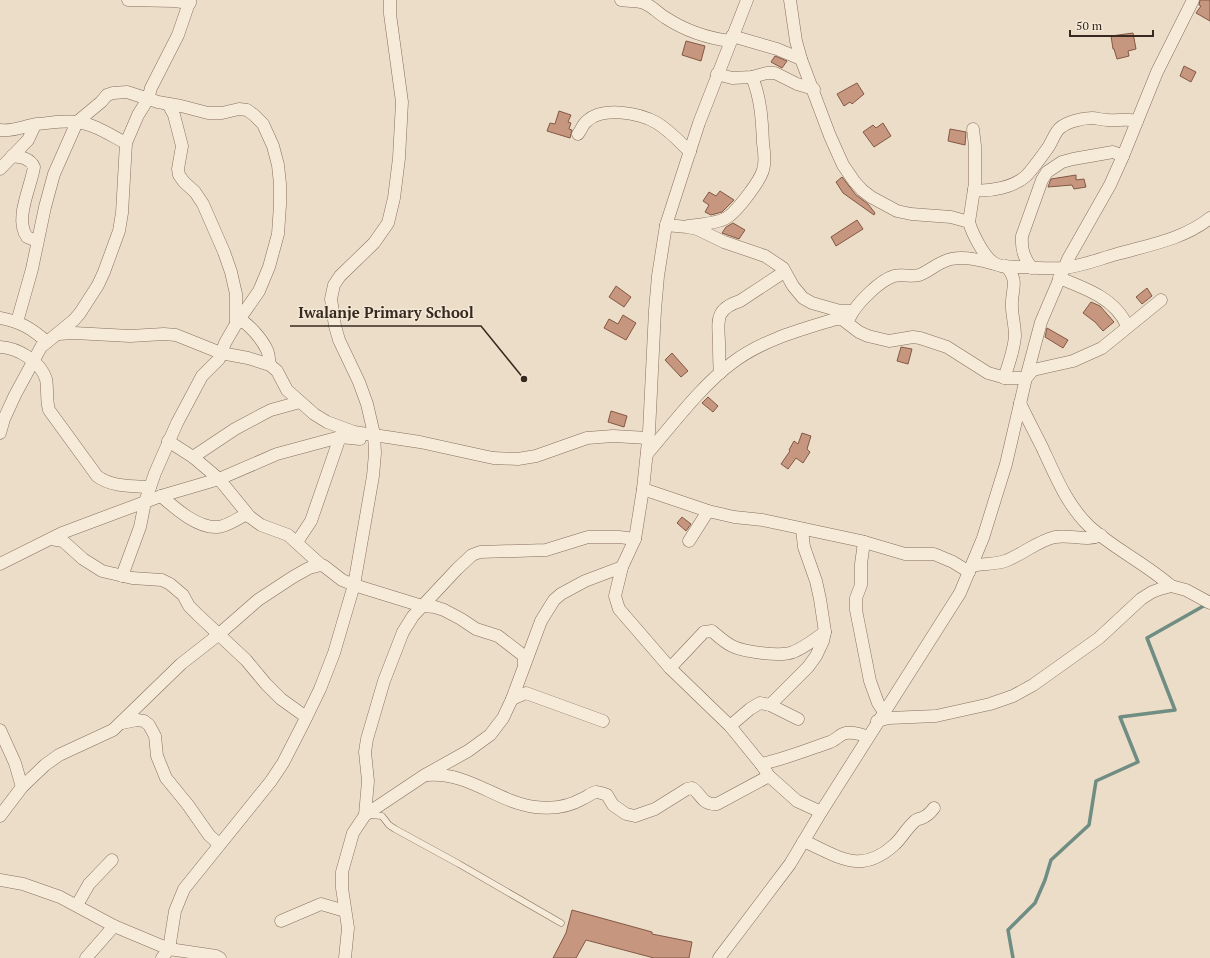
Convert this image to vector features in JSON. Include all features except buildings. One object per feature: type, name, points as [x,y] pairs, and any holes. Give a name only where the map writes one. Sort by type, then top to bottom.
[{"type":"street","points":[[0,433],[4,419],[15,395],[41,347],[74,320],[86,305],[98,285],[119,231],[122,213],[126,143],[138,115],[148,99],[151,88],[178,35],[190,2],[128,0]]},
{"type":"street","points":[[166,954],[175,911],[184,889],[283,763],[306,717],[334,653],[354,586],[373,476],[375,453],[374,438],[367,404],[359,382],[339,340],[335,326],[331,299],[334,285],[340,276],[374,243],[388,223],[394,198],[399,158],[402,102],[391,21],[390,0]]},
{"type":"street","points":[[621,0],[647,4],[671,21],[705,37],[731,39],[777,49],[801,59]]},
{"type":"street","points":[[747,0],[716,74],[698,123],[666,225],[658,276],[655,310],[647,454],[643,489],[635,539],[622,567],[615,592],[617,607],[670,668],[730,726],[769,776],[797,801],[820,812]]},
{"type":"street","points":[[790,0],[796,41],[801,59],[814,89],[830,136],[843,165],[862,190],[897,211],[911,214],[951,217],[969,222]]},
{"type":"street","points":[[719,958],[790,864],[820,812],[960,593],[983,538],[1006,464],[1041,322],[1061,273],[1110,185],[1157,72],[1193,0]]},
{"type":"street","points":[[716,74],[732,78],[752,77],[767,73],[775,73],[797,84],[814,89]]},
{"type":"street","points":[[686,227],[726,219],[747,196],[763,171],[765,158],[762,113],[757,89],[752,77]]},
{"type":"street","points":[[18,322],[32,270],[37,241],[54,174],[78,122],[107,95],[127,92],[148,99],[202,112],[224,113],[239,109],[247,110],[264,124],[274,146],[280,184],[278,234],[269,267],[259,291],[225,343],[219,360],[202,376],[168,441],[150,487],[145,502],[140,527],[122,576]]},
{"type":"street","points":[[168,104],[174,114],[182,146],[178,169],[179,175],[195,192],[203,204],[231,272],[236,294],[236,324]]},
{"type":"street","points":[[578,134],[586,121],[596,115],[606,112],[618,112],[648,119],[657,123],[690,152]]},
{"type":"street","points":[[974,190],[981,191],[997,188],[1022,179],[1027,175],[1048,148],[1058,130],[1068,124],[1093,118],[1116,121],[1130,119],[1137,121]]},
{"type":"street","points":[[2,134],[35,125],[78,122],[94,126],[126,143]]},
{"type":"street","points":[[0,170],[28,140],[35,125]]},
{"type":"street","points":[[973,129],[975,146],[974,190],[969,222],[976,240],[990,259],[1010,271],[1014,284],[1012,301],[1015,335],[1010,362],[1004,378]]},
{"type":"street","points":[[1032,268],[1027,263],[1024,254],[1022,236],[1042,180],[1048,172],[1062,162],[1073,159],[1113,152],[1123,156]]},
{"type":"street","points":[[12,156],[32,161],[34,167],[25,199],[23,224],[27,237],[37,241]]},
{"type":"street","points":[[1061,273],[1082,264],[1159,243],[1191,230],[1210,218]]},
{"type":"street","points":[[666,225],[697,229],[724,242],[765,256],[777,263],[799,294],[808,301],[840,311],[850,317],[860,332],[878,339],[889,341],[913,337],[920,338],[947,347],[988,374],[1004,378],[1026,378],[1033,370],[1073,361],[1102,348],[1127,326],[1161,300]]},
{"type":"street","points":[[647,454],[700,393],[733,362],[780,337],[850,317],[863,299],[886,280],[895,276],[917,275],[930,270],[946,260],[955,258],[968,259],[1061,273],[1114,306],[1124,319],[1127,326]]},
{"type":"street","points":[[720,373],[717,326],[722,312],[733,303],[740,301],[784,272]]},
{"type":"street","points":[[0,318],[18,322],[35,332],[47,342]]},
{"type":"street","points":[[236,324],[242,321],[246,323],[259,338],[267,351],[270,366]]},
{"type":"street","points":[[58,334],[130,336],[164,334],[176,335],[221,353],[248,358],[270,366],[277,371],[287,390],[300,402],[327,422],[374,438]]},
{"type":"street","points":[[0,347],[20,352],[34,361],[43,373],[46,381],[47,404],[50,410],[97,476],[111,483],[150,487]]},
{"type":"street","points":[[193,457],[263,414],[271,410],[300,402]]},
{"type":"street","points":[[1020,403],[1066,496],[1084,520],[1101,535],[1158,575],[1170,586],[1186,590],[1210,603]]},
{"type":"street","points":[[0,564],[62,533],[161,496],[219,479],[277,454],[340,437],[420,442],[494,458],[518,459],[541,454],[587,438],[613,436],[648,438]]},
{"type":"street","points":[[297,542],[311,521],[340,437]]},
{"type":"street","points":[[168,441],[193,457],[219,479],[250,517],[261,525],[288,535],[320,565],[324,566],[336,577],[354,586],[422,606],[435,607],[444,610],[476,629],[498,636],[524,656],[524,665]]},
{"type":"street","points":[[643,489],[708,511],[763,520],[864,542],[905,554],[934,554],[971,569]]},
{"type":"street","points":[[161,496],[176,509],[199,524],[215,527],[227,524],[245,515],[250,517]]},
{"type":"street","points":[[689,542],[708,511]]},
{"type":"street","points":[[770,705],[808,667],[816,656],[823,641],[825,632],[816,581],[804,547],[802,529]]},
{"type":"street","points":[[971,569],[977,565],[994,564],[1014,558],[1054,537],[1066,536],[1094,538],[1101,535]]},
{"type":"street","points":[[365,814],[368,781],[365,752],[367,739],[384,682],[403,632],[413,616],[464,562],[472,555],[486,551],[546,550],[588,537],[619,537],[635,539]]},
{"type":"street","points":[[50,539],[63,541],[93,566],[102,571],[142,580],[162,580],[170,584],[183,595],[190,606],[218,635],[246,660],[281,699],[306,717]]},
{"type":"street","points":[[864,542],[861,564],[861,585],[856,598],[856,610],[870,681],[881,716]]},
{"type":"street","points":[[0,816],[22,787],[45,765],[59,755],[101,737],[113,730],[122,723],[181,664],[218,635],[258,600],[293,577],[309,568],[320,565]]},
{"type":"street","points":[[346,958],[348,928],[342,888],[344,862],[353,833],[365,814],[468,751],[490,735],[503,718],[512,699],[541,621],[557,597],[585,581],[622,567]]},
{"type":"street","points":[[881,716],[888,718],[936,716],[990,704],[1013,696],[1033,685],[1098,638],[1123,617],[1141,599],[1152,592],[1170,586]]},
{"type":"street","points":[[670,668],[706,631],[712,631],[725,642],[736,648],[757,652],[783,654],[795,652],[825,632]]},
{"type":"street","points":[[512,699],[526,693],[603,721]]},
{"type":"street","points":[[730,726],[756,704],[764,703],[798,719]]},
{"type":"street","points":[[122,723],[137,720],[144,721],[149,725],[155,736],[157,756],[166,778],[188,805],[209,835],[219,844]]},
{"type":"street","points":[[0,730],[15,763],[22,787]]},
{"type":"street","points":[[761,764],[798,754],[830,742],[844,734],[852,732],[868,737]]},
{"type":"street","points":[[425,776],[441,774],[468,781],[508,799],[534,807],[550,809],[582,800],[594,792],[599,792],[607,795],[613,806],[626,814],[635,816],[648,813],[692,788],[704,801],[709,804],[716,804],[769,776]]},
{"type":"street","points":[[803,842],[806,842],[843,860],[859,862],[870,860],[893,847],[914,822],[927,815],[934,808]]},
{"type":"street","points":[[77,905],[89,884],[112,860]]},
{"type":"street","points":[[0,880],[23,884],[46,891],[77,905],[166,954],[216,956],[220,958]]},
{"type":"street","points":[[281,921],[321,904],[345,911]]},
{"type":"street","points":[[86,958],[114,926]]},
{"type":"lane","points":[[365,814],[382,816],[389,825],[395,829],[561,923]]},
{"type":"waterway","points":[[1013,958],[1008,930],[1035,903],[1045,880],[1051,860],[1089,825],[1096,781],[1138,762],[1120,717],[1175,710],[1147,638],[1207,604]]},
{"type":"place","name":"Iwalanje Primary School","points":[[524,379]]}]
